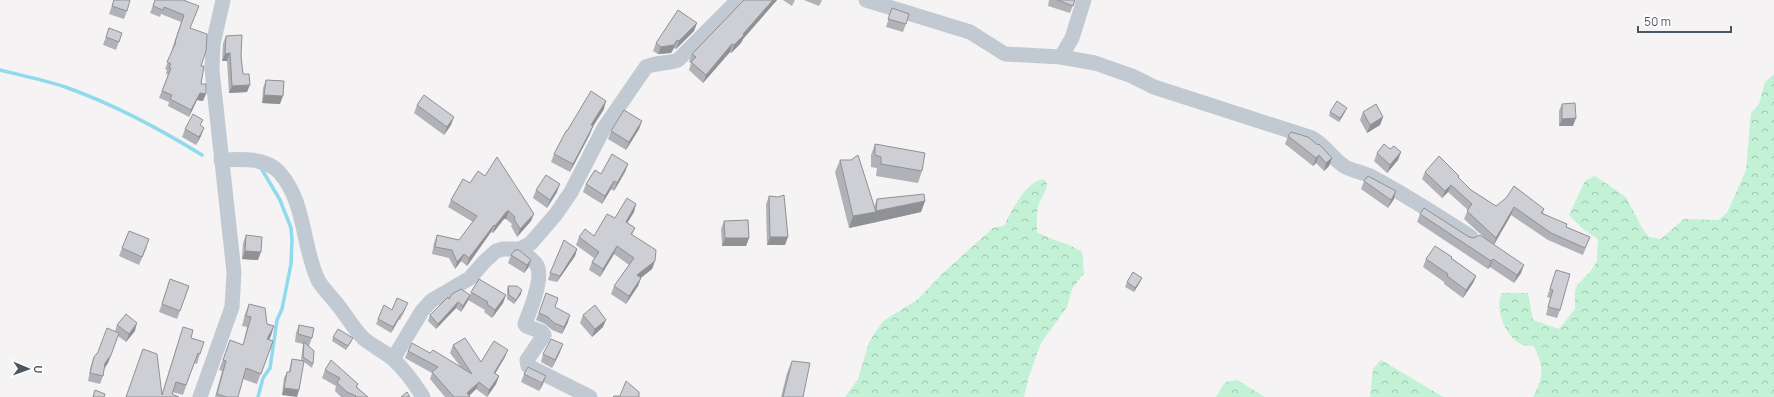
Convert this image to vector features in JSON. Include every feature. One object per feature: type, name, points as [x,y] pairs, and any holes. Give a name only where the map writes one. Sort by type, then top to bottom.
[{"type":"street","points":[[200,397],[232,307],[234,292],[234,272],[212,70],[213,44],[223,0]]},
{"type":"street","points":[[866,0],[970,32],[1005,54],[1061,57],[1095,63],[1132,76],[1154,87],[1312,138],[1327,148],[1345,167],[1370,176],[1435,213],[1471,237]]},
{"type":"street","points":[[1061,57],[1072,38],[1084,0]]},
{"type":"street","points":[[393,359],[422,311],[431,301],[470,278],[496,251],[503,249],[520,249],[531,243],[556,214],[567,197],[604,128],[646,67],[653,63],[670,63],[678,60],[729,2]]},
{"type":"street","points":[[222,165],[241,159],[258,161],[267,164],[278,172],[290,189],[300,214],[314,271],[319,282],[345,313],[354,329],[365,339],[393,359],[416,386],[423,397]]},
{"type":"street","points":[[520,249],[537,265],[538,274],[538,285],[526,326],[542,332],[544,335],[527,360],[528,366],[590,397]]},
{"type":"green space","points":[[1774,74],[1774,397],[1533,397],[1541,377],[1540,360],[1534,346],[1526,346],[1521,344],[1509,334],[1505,328],[1500,313],[1500,299],[1502,293],[1528,293],[1533,320],[1559,329],[1575,309],[1575,291],[1577,285],[1590,272],[1597,261],[1598,239],[1584,230],[1569,215],[1585,181],[1595,176],[1626,197],[1642,228],[1649,237],[1661,239],[1684,219],[1718,220],[1727,213],[1746,170],[1751,113],[1759,104],[1765,82]]},
{"type":"green space","points":[[1043,179],[1047,183],[1047,186],[1038,207],[1037,232],[1082,252],[1084,273],[1072,289],[1067,307],[1041,343],[1029,376],[1024,397],[845,397],[858,379],[869,342],[883,321],[917,300],[943,273],[993,228],[1004,226],[1015,205],[1025,191],[1037,181]]},
{"type":"green space","points":[[1381,360],[1444,397],[1370,397],[1373,369]]},
{"type":"green space","points":[[1237,380],[1265,397],[1216,397],[1225,382]]},
{"type":"building","points":[[114,0],[130,0],[127,11],[112,6]]},
{"type":"building","points":[[155,0],[183,0],[199,6],[190,28],[207,34],[206,51],[201,66],[204,66],[201,84],[206,84],[206,94],[200,93],[191,110],[170,99],[172,95],[162,91],[171,68],[169,67],[171,64],[167,62],[176,42],[184,15],[164,7],[163,10],[153,6]]},
{"type":"building","points":[[744,0],[773,0],[743,34],[744,35],[734,45],[732,44],[706,75],[691,62],[696,57],[692,54]]},
{"type":"building","points":[[1057,0],[1075,0],[1073,6]]},
{"type":"building","points":[[892,8],[909,14],[906,24],[888,19]]},
{"type":"building","points":[[678,10],[697,23],[679,41],[677,40],[674,45],[661,47],[656,43]]},
{"type":"building","points":[[109,28],[122,33],[119,42],[106,37]]},
{"type":"building","points":[[242,35],[241,56],[243,74],[249,74],[250,85],[232,86],[230,53],[225,54],[226,36]]},
{"type":"building","points":[[266,80],[284,81],[283,96],[264,95]]},
{"type":"building","points":[[591,91],[606,101],[591,125],[593,126],[573,164],[554,154],[566,131]]},
{"type":"building","points":[[424,95],[454,117],[447,127],[417,105]]},
{"type":"building","points":[[1337,101],[1347,108],[1340,118],[1330,112]]},
{"type":"building","points":[[1575,103],[1576,118],[1562,119],[1562,104]]},
{"type":"building","points":[[1376,104],[1383,117],[1370,125],[1363,112]]},
{"type":"building","points":[[624,110],[642,121],[629,142],[611,131]]},
{"type":"building","points":[[193,114],[203,120],[200,125],[204,128],[199,137],[185,129]]},
{"type":"building","points":[[1291,132],[1308,137],[1318,145],[1319,144],[1332,158],[1326,163],[1319,155],[1316,158],[1288,136]]},
{"type":"building","points":[[875,144],[925,153],[922,171],[881,164],[881,157],[875,155]]},
{"type":"building","points":[[1384,144],[1390,149],[1394,146],[1401,152],[1390,165],[1377,153]]},
{"type":"building","points":[[612,154],[628,164],[617,183],[614,181],[605,196],[586,184],[595,170],[601,174]]},
{"type":"building","points":[[858,155],[876,212],[853,216],[840,160],[851,160]]},
{"type":"building","points":[[1439,156],[1471,190],[1496,206],[1506,198],[1514,186],[1544,209],[1541,213],[1567,224],[1566,227],[1590,237],[1585,248],[1551,233],[1514,207],[1496,238],[1467,211],[1472,204],[1451,185],[1445,191],[1425,172]]},
{"type":"building","points":[[497,157],[534,214],[520,229],[514,219],[515,217],[507,211],[495,226],[494,225],[469,258],[464,254],[457,262],[452,250],[435,247],[437,235],[459,240],[477,216],[451,200],[463,179],[470,183],[478,171],[485,176]]},
{"type":"building","points":[[546,175],[560,184],[550,200],[536,190]]},
{"type":"building","points":[[1368,176],[1396,191],[1391,200],[1364,181]]},
{"type":"building","points":[[924,194],[925,201],[876,211],[877,199]]},
{"type":"building","points":[[784,195],[788,237],[770,237],[769,196],[778,197]]},
{"type":"building","points":[[627,198],[636,204],[626,222],[635,228],[631,234],[656,250],[655,261],[637,275],[641,278],[629,296],[614,286],[634,258],[617,246],[603,269],[592,262],[599,252],[579,237],[585,229],[594,236],[607,214],[615,218]]},
{"type":"building","points":[[1424,208],[1469,237],[1474,238],[1480,235],[1524,265],[1517,275],[1493,259],[1491,261],[1420,214]]},
{"type":"building","points":[[748,220],[749,238],[725,238],[724,221]]},
{"type":"building","points":[[129,231],[149,239],[142,257],[122,248]]},
{"type":"building","points":[[246,235],[262,237],[261,252],[245,251]]},
{"type":"building","points":[[564,240],[577,249],[560,276],[550,273]]},
{"type":"building","points":[[1435,246],[1476,276],[1466,290],[1447,276],[1448,274],[1426,259]]},
{"type":"building","points":[[515,250],[519,250],[531,260],[527,265],[511,255]]},
{"type":"building","points":[[1556,270],[1570,274],[1560,310],[1548,307],[1553,290],[1550,289]]},
{"type":"building","points":[[1133,272],[1142,278],[1135,288],[1127,282]]},
{"type":"building","points":[[170,279],[189,286],[180,311],[162,304]]},
{"type":"building","points":[[479,279],[506,295],[495,310],[487,304],[488,302],[471,292]]},
{"type":"building","points":[[508,286],[517,286],[522,290],[516,300],[509,295]]},
{"type":"building","points":[[461,289],[470,295],[463,306],[458,302],[438,324],[430,315],[448,297],[449,299],[452,294]]},
{"type":"building","points":[[546,293],[558,298],[555,307],[570,315],[564,327],[554,323],[548,317],[539,313]]},
{"type":"building","points":[[397,298],[408,303],[393,327],[378,319],[384,305],[392,310]]},
{"type":"building","points":[[249,304],[265,308],[267,324],[274,326],[267,339],[273,341],[261,374],[246,368],[238,397],[227,397],[217,394],[226,361],[223,360],[230,340],[243,345],[251,317],[246,316]]},
{"type":"building","points":[[595,305],[606,320],[595,329],[583,315]]},
{"type":"building","points":[[126,314],[137,323],[129,334],[117,325]]},
{"type":"building","points":[[299,325],[314,328],[312,338],[298,334]]},
{"type":"building","points":[[183,327],[193,330],[191,338],[204,342],[200,354],[198,353],[186,385],[176,382],[172,394],[179,397],[126,397],[143,349],[157,354],[162,395]]},
{"type":"building","points":[[107,328],[119,333],[111,355],[105,363],[103,376],[90,373],[94,357],[98,352]]},
{"type":"building","points":[[338,329],[353,338],[348,346],[333,337]]},
{"type":"building","points":[[465,338],[481,362],[494,341],[508,350],[494,373],[499,376],[489,390],[479,382],[467,393],[470,397],[454,397],[432,372],[438,367],[408,351],[412,343],[430,353],[433,350],[472,374],[453,345]]},
{"type":"building","points":[[551,339],[563,344],[555,360],[543,354]]},
{"type":"building","points":[[304,342],[314,351],[313,364],[303,357]]},
{"type":"building","points":[[292,359],[304,361],[299,390],[284,388],[287,372],[290,372]]},
{"type":"building","points":[[331,360],[358,384],[356,387],[368,397],[355,397],[356,396],[347,392],[337,383],[340,378],[325,370]]},
{"type":"building","points":[[792,361],[810,363],[803,397],[783,397]]},
{"type":"building","points":[[528,367],[546,376],[542,383],[524,374]]},
{"type":"building","points":[[626,381],[639,392],[639,397],[613,397],[620,396]]},
{"type":"building","points":[[95,390],[105,394],[104,397],[93,397]]},
{"type":"building","points":[[407,392],[410,397],[401,397]]},
{"type":"waterway","points":[[0,70],[60,85],[103,102],[154,127],[202,155]]},
{"type":"waterway","points":[[258,397],[263,378],[270,368],[277,320],[282,309],[291,264],[292,240],[291,228],[280,200],[261,168]]}]
